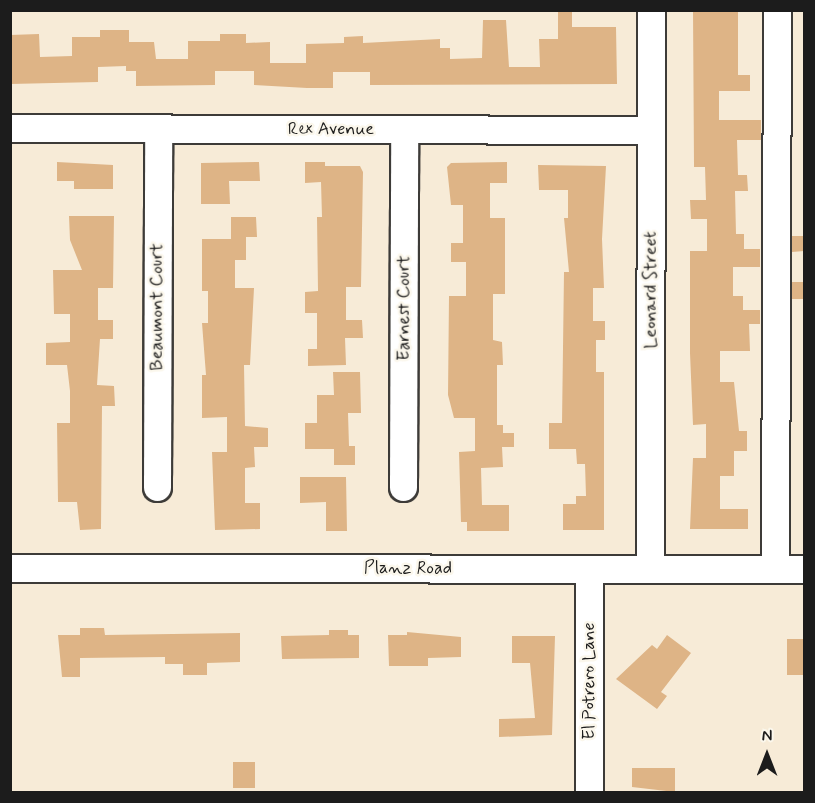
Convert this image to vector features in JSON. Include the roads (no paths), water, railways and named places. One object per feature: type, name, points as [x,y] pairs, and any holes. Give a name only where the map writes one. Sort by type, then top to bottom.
[{"type":"street","name":"Leonard Street","points":[[650,569],[651,10]]},
{"type":"street","points":[[776,569],[777,10]]},
{"type":"street","name":"Rex Avenue","points":[[10,128],[651,130]]},
{"type":"street","name":"Beaumont Court","points":[[157,487],[158,128]]},
{"type":"street","name":"Earnest Court","points":[[403,487],[404,129]]},
{"type":"street","name":"Planz Road","points":[[10,568],[804,569]]},
{"type":"street","name":"El Potrero Lane","points":[[589,569],[589,792]]}]
